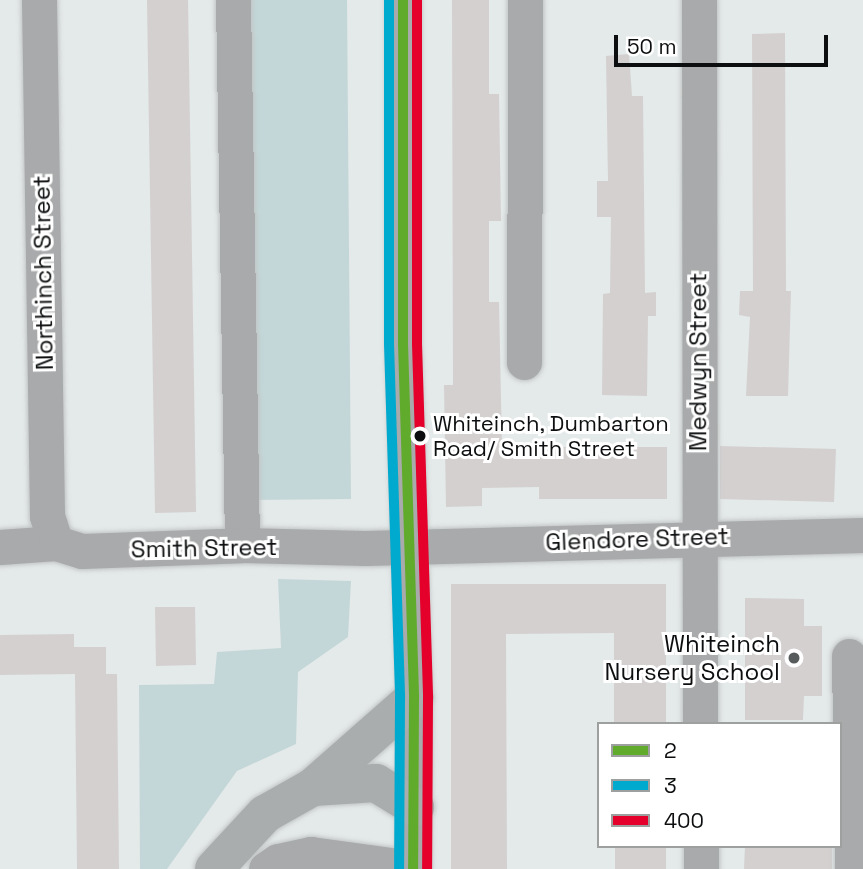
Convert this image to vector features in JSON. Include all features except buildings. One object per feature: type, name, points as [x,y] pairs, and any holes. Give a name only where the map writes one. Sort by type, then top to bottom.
[{"type":"main road","points":[[214,869],[265,814],[313,787],[414,698]]},
{"type":"main road","points":[[313,787],[376,783],[415,807]]},
{"type":"street","name":"Northinch Street","points":[[39,0],[47,516],[56,543]]},
{"type":"street","points":[[233,0],[242,545]]},
{"type":"street","points":[[266,869],[278,861],[311,854],[413,868],[414,698],[403,344],[402,0]]},
{"type":"street","points":[[524,362],[525,0]]},
{"type":"street","name":"Medwyn Street","points":[[699,0],[700,722]]},
{"type":"street","name":"Glendore Street","points":[[411,547],[698,536],[863,535]]},
{"type":"street","name":"Smith Street","points":[[0,547],[56,543],[82,551],[242,545],[411,547]]},
{"type":"street","points":[[849,656],[852,869]]},
{"type":"street","points":[[701,848],[701,869]]},
{"type":"shaded area","points":[[238,0],[347,0],[351,499],[242,500]]},
{"type":"shaded area","points":[[278,579],[351,581],[348,637],[298,672],[296,744],[237,771],[167,869],[140,869],[139,685],[214,684],[217,652],[281,648]]},
{"type":"transit line","name":"3","points":[[389,0],[389,344],[400,698],[399,869]]},
{"type":"transit line","name":"2","points":[[403,0],[403,344],[414,698],[413,869]]},
{"type":"transit line","name":"400","points":[[417,0],[417,344],[428,698],[427,869]]},
{"type":"place","name":"Whiteinch, Dumbarton Road/ Smith Street","points":[[420,436]]},
{"type":"place","name":"Whiteinch Nursery School","points":[[794,658]]}]
